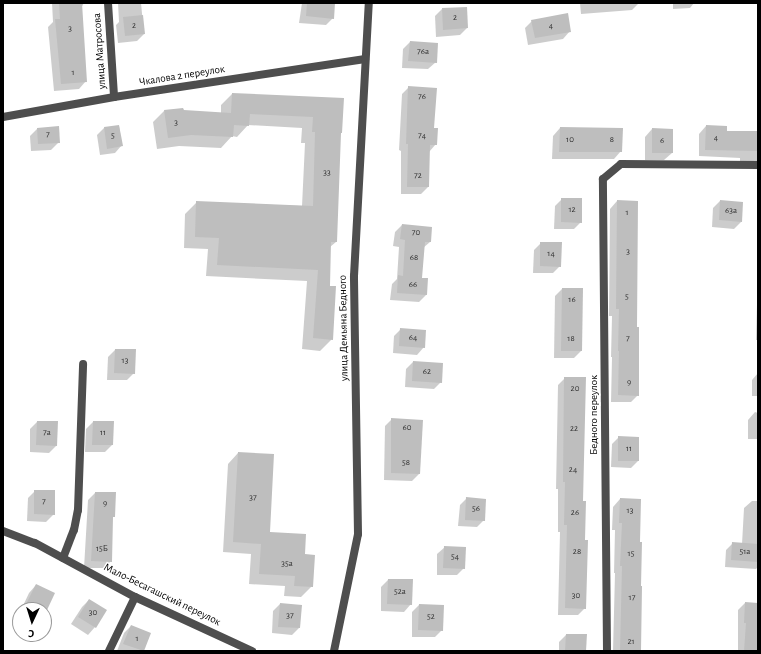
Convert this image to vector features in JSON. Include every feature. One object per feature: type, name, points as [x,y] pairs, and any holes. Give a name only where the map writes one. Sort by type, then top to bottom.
[{"type":"street","name":"улица Матросова","points":[[108,3],[114,97]]},
{"type":"street","name":"улица Демьяна Бедного","points":[[334,651],[358,534],[354,276],[369,3]]},
{"type":"street","name":"Чкалова 2 переулок","points":[[3,117],[114,97],[365,59]]},
{"type":"street","name":"Бедного переулок","points":[[607,651],[603,179],[621,164],[758,166]]},
{"type":"street","points":[[63,558],[74,530],[78,510],[83,364]]},
{"type":"street","name":"Мало-Бесагашский переулок","points":[[3,531],[35,543],[135,596],[252,651]]},
{"type":"street","points":[[109,651],[135,596]]},
{"type":"building","points":[[59,3],[82,3],[87,82],[61,84],[55,19],[60,19]]},
{"type":"building","points":[[307,3],[335,3],[334,19],[306,16]]},
{"type":"building","points":[[467,7],[468,28],[443,30],[442,8]]},
{"type":"building","points":[[568,13],[571,32],[535,38],[531,20]]},
{"type":"building","points":[[143,15],[145,34],[125,36],[123,17]]},
{"type":"building","points":[[410,41],[438,43],[437,63],[408,61]]},
{"type":"building","points":[[408,86],[437,88],[434,128],[438,128],[437,145],[430,145],[429,187],[407,187],[408,144],[406,144]]},
{"type":"building","points":[[232,93],[344,98],[341,133],[337,242],[331,242],[330,286],[336,286],[333,340],[313,338],[318,270],[217,265],[219,238],[195,237],[196,201],[313,206],[315,132],[312,132],[313,117],[250,114],[249,126],[234,125],[233,137],[191,135],[168,138],[164,110],[183,108],[184,110],[231,113]]},
{"type":"building","points":[[119,125],[123,146],[107,149],[104,127]]},
{"type":"building","points":[[706,125],[727,126],[727,131],[758,131],[758,151],[705,150]]},
{"type":"building","points":[[59,126],[60,143],[38,144],[37,128]]},
{"type":"building","points":[[560,127],[623,128],[622,152],[559,152]]},
{"type":"building","points":[[652,128],[673,129],[673,153],[652,153]]},
{"type":"building","points":[[561,198],[582,198],[582,223],[561,222]]},
{"type":"building","points":[[617,200],[638,201],[637,327],[639,327],[639,396],[618,395],[619,309],[616,309]]},
{"type":"building","points":[[720,200],[743,202],[742,222],[719,220]]},
{"type":"building","points":[[402,224],[432,227],[431,242],[425,242],[422,278],[428,278],[427,295],[397,293],[398,275],[403,276],[405,240],[400,239]]},
{"type":"building","points":[[540,242],[562,242],[561,267],[540,266]]},
{"type":"building","points":[[562,288],[583,288],[582,351],[561,351]]},
{"type":"building","points":[[400,328],[426,330],[425,348],[399,346]]},
{"type":"building","points":[[115,349],[136,349],[135,374],[114,373]]},
{"type":"building","points":[[413,361],[443,363],[442,383],[412,381]]},
{"type":"building","points":[[564,377],[586,377],[583,501],[586,501],[585,540],[588,540],[586,609],[565,608],[567,525],[564,525],[565,482],[563,482]]},
{"type":"building","points":[[391,418],[423,420],[420,474],[391,473]]},
{"type":"building","points":[[37,421],[58,421],[57,446],[36,445]]},
{"type":"building","points":[[93,421],[114,421],[113,445],[92,445]]},
{"type":"building","points":[[618,436],[639,437],[639,461],[618,461]]},
{"type":"building","points":[[238,452],[274,454],[270,532],[306,534],[305,554],[315,555],[313,587],[294,586],[295,576],[259,574],[261,544],[233,542]]},
{"type":"building","points":[[34,490],[55,490],[55,515],[34,514]]},
{"type":"building","points":[[95,492],[116,492],[115,517],[113,517],[112,562],[91,561]]},
{"type":"building","points":[[466,497],[486,499],[485,521],[465,520]]},
{"type":"building","points":[[620,498],[641,499],[641,651],[620,651],[622,566],[620,566],[622,523],[619,523]]},
{"type":"building","points":[[732,542],[758,544],[758,562],[731,560]]},
{"type":"building","points":[[444,546],[466,547],[465,569],[443,568]]},
{"type":"building","points":[[388,579],[413,579],[412,605],[387,604]]},
{"type":"building","points":[[36,584],[55,593],[51,602],[27,602]]},
{"type":"building","points":[[89,599],[107,610],[96,628],[78,617]]},
{"type":"building","points":[[745,602],[758,603],[758,651],[744,651],[746,623],[744,623]]},
{"type":"building","points":[[280,603],[302,605],[300,628],[278,627]]},
{"type":"building","points":[[419,604],[444,605],[443,631],[418,630]]},
{"type":"building","points":[[131,625],[151,633],[144,651],[123,644]]},
{"type":"building","points":[[566,634],[587,634],[586,651],[565,651]]}]
